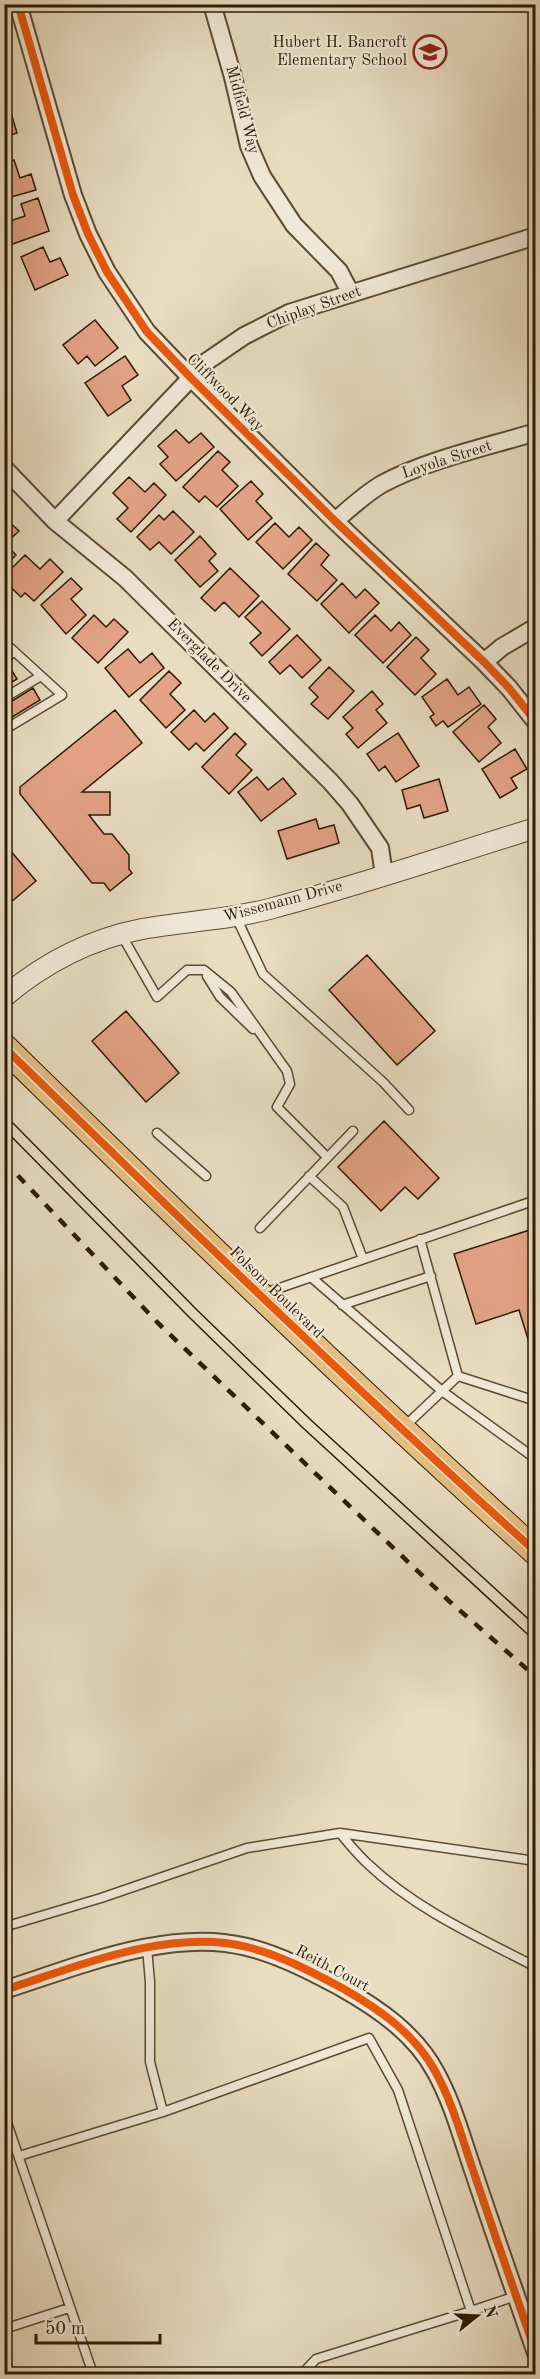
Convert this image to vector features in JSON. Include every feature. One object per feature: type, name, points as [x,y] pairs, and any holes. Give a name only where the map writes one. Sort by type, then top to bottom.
[{"type":"main road","name":"Folsom Boulevard","points":[[4,1047],[401,1430],[536,1552]]},
{"type":"street","name":"Cliffwood Way","points":[[18,4],[73,195],[88,234],[107,272],[134,314],[147,332],[190,378],[335,521],[484,662],[509,688],[536,723]]},
{"type":"street","name":"Midfield Way","points":[[212,4],[233,77],[249,146],[262,176],[294,225],[339,271],[351,294]]},
{"type":"street","name":"Chiplay Street","points":[[56,521],[206,362],[264,324],[290,313],[536,236]]},
{"type":"street","name":"Loyola Street","points":[[335,521],[358,500],[381,484],[409,471],[536,432]]},
{"type":"street","name":"Everglade Drive","points":[[4,468],[56,521],[125,578],[330,781],[350,804],[380,848],[384,875]]},
{"type":"street","points":[[484,662],[522,633],[536,627]]},
{"type":"street","name":"Wissemann Drive","points":[[4,997],[53,962],[85,946],[121,934],[273,908],[536,828]]},
{"type":"street","name":"Reith Court","points":[[4,1990],[122,1953],[147,1948],[216,1942],[245,1946],[277,1956],[358,1997],[404,2031],[422,2049],[446,2092],[536,2353]]},
{"type":"lane","points":[[4,642],[62,695],[4,730]]},
{"type":"lane","points":[[4,658],[15,652]]},
{"type":"lane","points":[[4,698],[41,676]]},
{"type":"lane","points":[[235,916],[263,974],[383,1082],[409,1110]]},
{"type":"lane","points":[[121,934],[157,997],[187,970],[204,970],[231,992],[287,1071],[290,1084],[277,1107],[327,1157]]},
{"type":"lane","points":[[260,1228],[352,1131]]},
{"type":"lane","points":[[157,1133],[206,1176]]},
{"type":"lane","points":[[309,1176],[343,1207],[363,1259]]},
{"type":"lane","points":[[259,1295],[536,1200]]},
{"type":"lane","points":[[420,1239],[458,1376]]},
{"type":"lane","points":[[342,1305],[430,1276]]},
{"type":"lane","points":[[311,1277],[442,1391],[536,1459]]},
{"type":"lane","points":[[401,1430],[458,1376]]},
{"type":"lane","points":[[458,1376],[536,1401]]},
{"type":"lane","points":[[340,1833],[367,1864],[400,1891],[460,1928],[536,1967]]},
{"type":"lane","points":[[4,1927],[101,1898],[247,1848],[340,1833],[536,1862]]},
{"type":"lane","points":[[147,1948],[150,1982],[150,2062],[163,2112]]},
{"type":"lane","points":[[19,2156],[163,2112],[369,2038],[398,2090],[471,2311]]},
{"type":"lane","points":[[4,2114],[92,2373],[78,2374]]},
{"type":"lane","points":[[302,2374],[316,2359],[516,2296]]},
{"type":"lane","points":[[4,2329],[69,2308]]},
{"type":"building","points":[[4,86],[9,102],[4,103]]},
{"type":"building","points":[[11,113],[17,133],[7,136],[11,150],[4,152],[4,115]]},
{"type":"building","points":[[14,160],[20,178],[31,174],[36,190],[4,199],[4,163]]},
{"type":"building","points":[[38,198],[49,231],[10,245],[4,223],[25,216],[21,204]]},
{"type":"building","points":[[43,247],[50,262],[60,258],[68,275],[35,290],[21,257]]},
{"type":"building","points":[[95,320],[118,348],[95,366],[87,356],[78,364],[63,345]]},
{"type":"building","points":[[125,356],[138,375],[122,386],[131,400],[108,416],[85,383]]},
{"type":"building","points":[[176,430],[189,443],[201,433],[214,447],[176,481],[160,464],[168,457],[158,446]]},
{"type":"building","points":[[218,451],[230,462],[222,470],[238,486],[217,507],[205,496],[199,502],[183,487]]},
{"type":"building","points":[[129,477],[145,492],[154,483],[166,495],[131,532],[117,519],[128,508],[113,493]]},
{"type":"building","points":[[251,481],[263,494],[256,501],[272,518],[248,540],[220,509]]},
{"type":"building","points":[[173,511],[194,532],[171,554],[159,542],[150,550],[137,537],[159,515],[164,520]]},
{"type":"building","points":[[4,517],[19,531],[5,544],[16,555],[4,567]]},
{"type":"building","points":[[275,523],[289,537],[299,527],[312,540],[283,569],[256,542]]},
{"type":"building","points":[[200,536],[216,554],[209,561],[218,571],[200,587],[175,560]]},
{"type":"building","points":[[316,543],[329,555],[321,565],[337,580],[317,601],[288,574]]},
{"type":"building","points":[[25,555],[40,569],[50,559],[63,572],[34,601],[25,593],[21,597],[4,581],[4,576]]},
{"type":"building","points":[[230,568],[259,596],[239,617],[224,602],[215,611],[201,598]]},
{"type":"building","points":[[71,578],[82,589],[71,599],[86,615],[66,634],[41,605]]},
{"type":"building","points":[[342,583],[356,598],[365,589],[379,603],[349,633],[321,604]]},
{"type":"building","points":[[262,601],[290,629],[262,656],[250,643],[261,633],[245,617]]},
{"type":"building","points":[[94,615],[106,627],[114,619],[128,632],[98,663],[72,638]]},
{"type":"building","points":[[375,615],[391,631],[399,622],[411,635],[383,663],[355,635]]},
{"type":"building","points":[[297,635],[321,660],[302,678],[290,665],[280,674],[269,662]]},
{"type":"building","points":[[416,637],[429,650],[421,658],[436,674],[415,695],[387,667]]},
{"type":"building","points":[[128,649],[140,663],[152,653],[164,668],[129,697],[105,668]]},
{"type":"building","points":[[9,666],[17,679],[4,687],[4,668]]},
{"type":"building","points":[[329,667],[354,691],[328,719],[311,704],[318,697],[309,688]]},
{"type":"building","points":[[169,671],[181,683],[170,694],[185,710],[166,728],[140,700]]},
{"type":"building","points":[[447,679],[458,695],[469,687],[481,704],[448,727],[443,721],[436,726],[430,717],[434,714],[422,697]]},
{"type":"building","points":[[33,688],[40,700],[4,722],[4,706]]},
{"type":"building","points":[[372,691],[383,704],[376,710],[387,723],[358,748],[346,734],[353,728],[343,717]]},
{"type":"building","points":[[484,705],[496,719],[488,727],[501,743],[479,762],[453,732]]},
{"type":"building","points":[[115,710],[142,743],[82,792],[110,792],[110,815],[89,815],[104,834],[112,834],[129,855],[129,869],[132,873],[110,891],[104,883],[92,883],[20,794],[20,787]]},
{"type":"building","points":[[194,710],[205,722],[214,713],[228,728],[204,751],[196,743],[189,750],[171,732]]},
{"type":"building","points":[[235,733],[246,744],[236,755],[252,770],[229,794],[202,767]]},
{"type":"building","points":[[398,733],[419,766],[396,782],[385,766],[379,771],[367,754]]},
{"type":"building","points":[[515,749],[527,769],[511,778],[517,788],[500,798],[482,769]]},
{"type":"building","points":[[257,777],[268,790],[283,778],[296,794],[261,821],[238,792]]},
{"type":"building","points":[[439,779],[448,811],[424,818],[420,805],[407,809],[402,790]]},
{"type":"building","points":[[316,819],[319,829],[334,825],[339,843],[287,859],[278,831]]},
{"type":"building","points":[[4,843],[36,881],[4,908]]},
{"type":"building","points":[[367,955],[435,1031],[397,1065],[329,990]]},
{"type":"building","points":[[126,1011],[179,1073],[146,1102],[92,1041]]},
{"type":"building","points":[[384,1121],[439,1178],[418,1199],[405,1187],[381,1211],[338,1167]]},
{"type":"building","points":[[536,1228],[536,1365],[519,1310],[476,1324],[454,1254]]},
{"type":"tram line","points":[[4,1114],[197,1310],[312,1421],[536,1626]]},
{"type":"tram line","points":[[4,1129],[189,1317],[302,1427],[536,1642]]},
{"type":"railway","points":[[4,1161],[159,1324],[449,1601],[536,1677]]},
{"type":"cycle path","points":[[18,4],[73,195],[88,234],[107,272],[147,332],[335,521],[484,662],[509,688],[536,722]]},
{"type":"cycle path","points":[[4,1047],[201,1239],[536,1552]]},
{"type":"cycle path","points":[[4,1990],[124,1952],[187,1942],[217,1942],[259,1950],[284,1959],[356,1996],[407,2034],[435,2071],[457,2121],[536,2353]]},
{"type":"place","name":"Hubert H. Bancroft Elementary School","points":[[430,52]]}]
